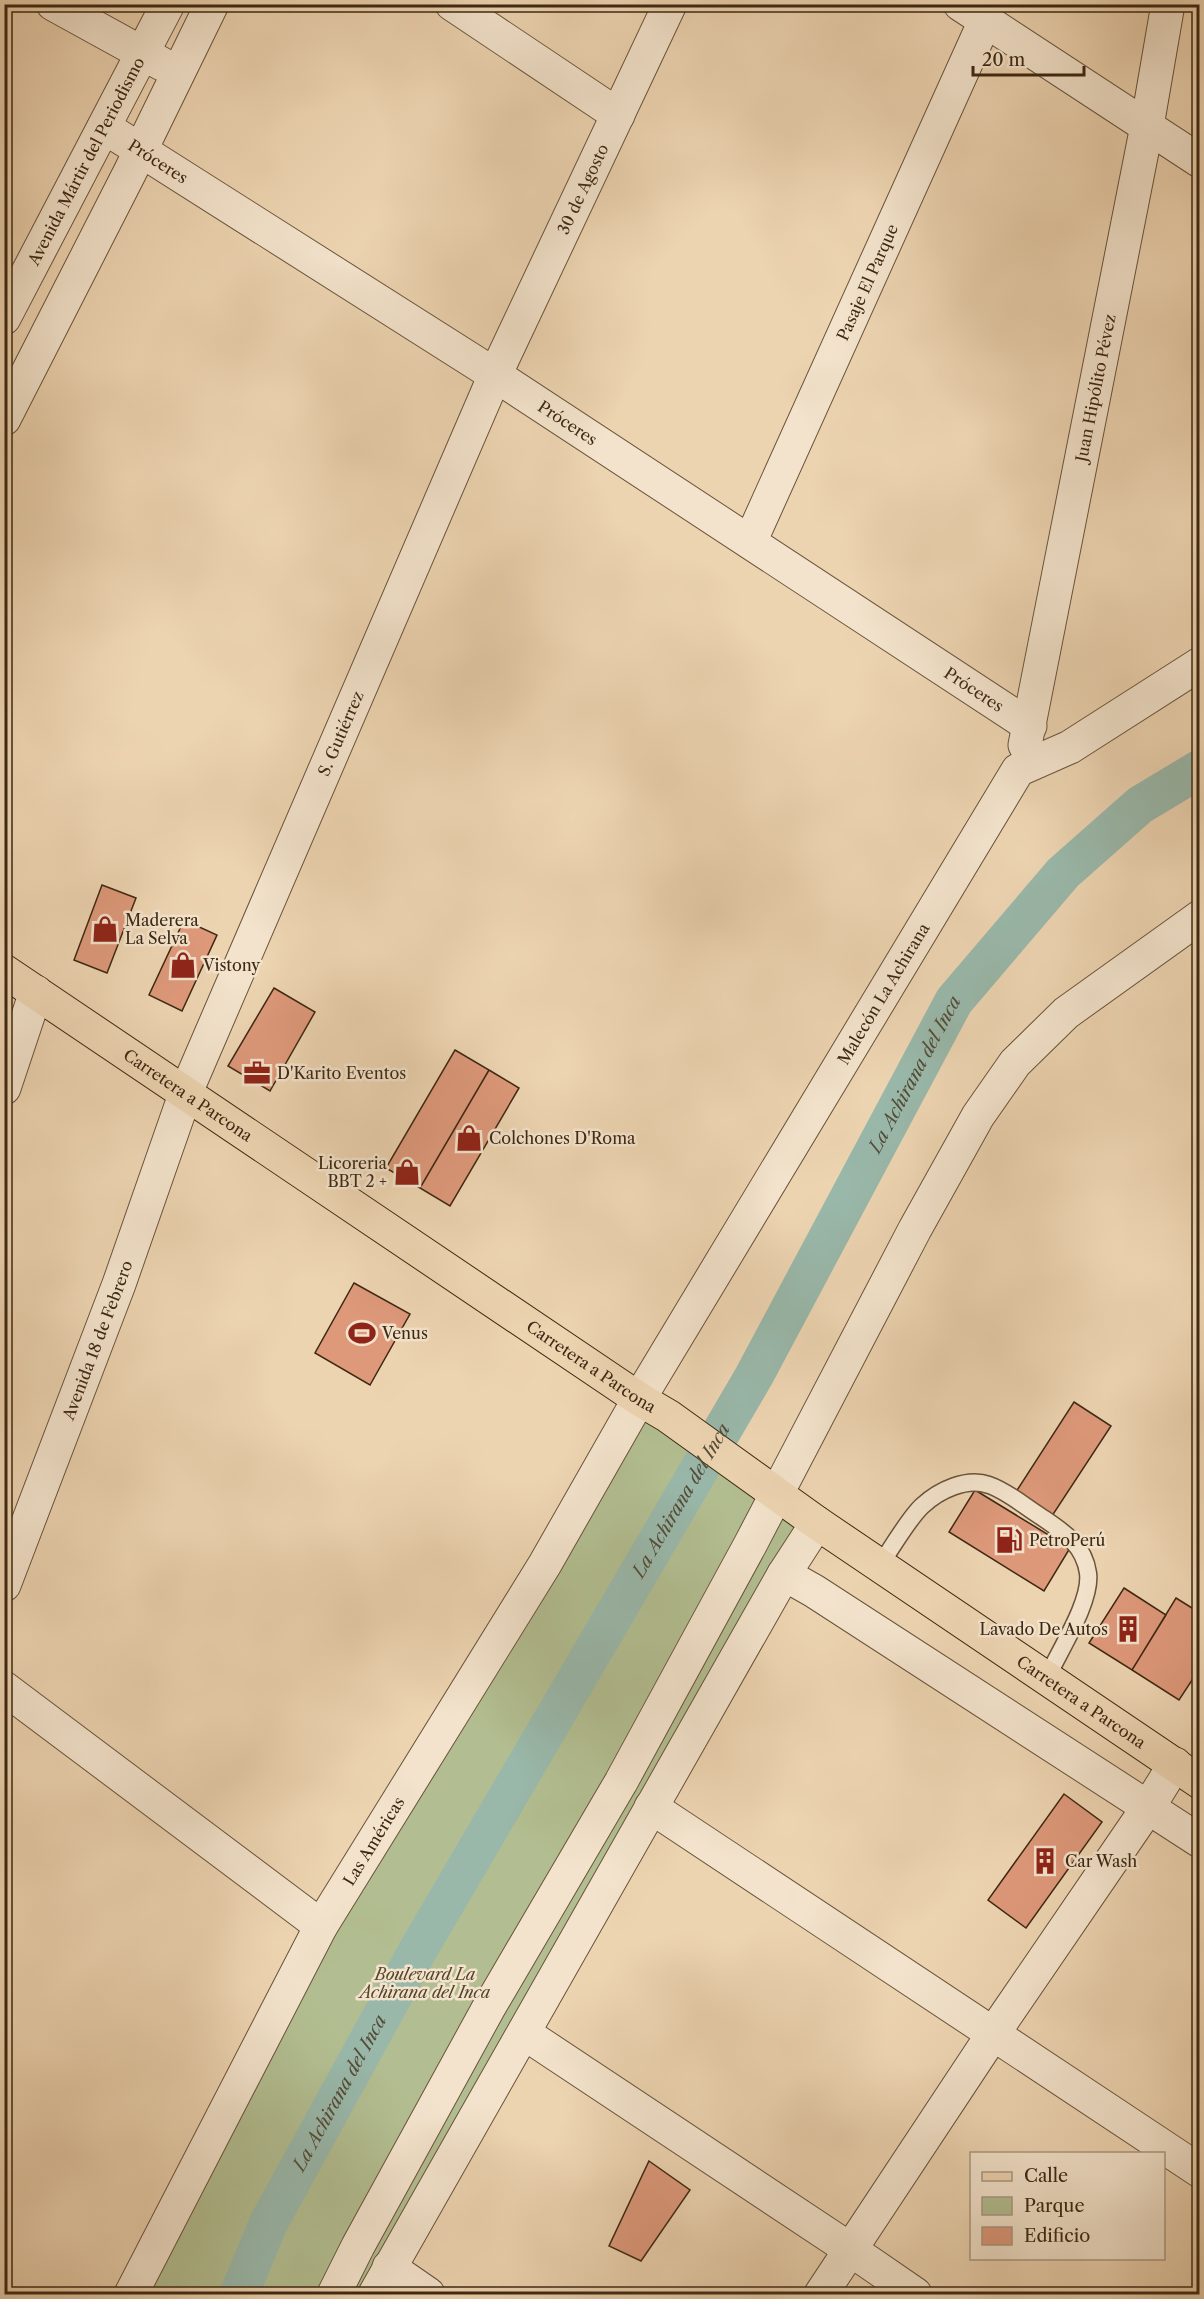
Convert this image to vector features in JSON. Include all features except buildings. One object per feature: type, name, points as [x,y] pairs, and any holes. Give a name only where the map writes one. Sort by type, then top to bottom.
[{"type":"main road","name":"Carretera a Parcona","points":[[4,971],[639,1399],[668,1416],[817,1523],[1187,1773]]},
{"type":"street","points":[[53,4],[178,73]]},
{"type":"street","name":"Avenida Mártir del Periodismo","points":[[4,318],[168,4]]},
{"type":"street","points":[[4,419],[141,150],[212,4]]},
{"type":"street","points":[[452,4],[618,115]]},
{"type":"street","name":"30 de Agosto","points":[[495,375],[670,4]]},
{"type":"street","name":"Juan Hipólito Pévez","points":[[1018,770],[1030,726],[1147,126],[1168,4]]},
{"type":"street","points":[[972,13],[1200,161]]},
{"type":"street","name":"Pasaje El Parque","points":[[750,542],[972,13]]},
{"type":"street","name":"Próceres","points":[[104,127],[495,375],[1030,726]]},
{"type":"street","name":"S. Gutiérrez","points":[[186,1092],[495,375]]},
{"type":"street","points":[[1018,770],[1070,747],[1200,664]]},
{"type":"street","name":"Malecón La Achirana","points":[[639,1399],[1018,770]]},
{"type":"street","points":[[334,2295],[358,2246],[488,2009],[621,1782],[978,1116],[1015,1063],[1066,1013],[1200,917]]},
{"type":"street","points":[[4,1088],[36,992]]},
{"type":"street","name":"Avenida 18 de Febrero","points":[[4,1585],[119,1284],[186,1092]]},
{"type":"street","name":"Las Américas","points":[[132,2295],[321,1926],[545,1564],[639,1399]]},
{"type":"street","points":[[428,2295],[382,2281],[784,1574],[817,1523]]},
{"type":"street","points":[[784,1574],[824,1597],[1200,1841]]},
{"type":"street","points":[[4,1688],[321,1926]]},
{"type":"street","points":[[821,2295],[993,2034],[1149,1806],[1187,1773]]},
{"type":"street","points":[[651,1807],[1200,2171]]},
{"type":"street","points":[[524,2033],[915,2295]]},
{"type":"lane","points":[[880,1565],[922,1506],[943,1491],[963,1484],[977,1482],[992,1486],[1063,1532],[1081,1550],[1088,1573],[1087,1595],[1047,1678]]},
{"type":"green space","name":"Boulevard La Achirana del Inca","points":[[639,1399],[817,1523],[387,2294],[138,2294],[321,1926]]},
{"type":"waterway","name":"La Achirana del Inca","points":[[239,2294],[268,2224],[418,1950],[754,1376],[954,1001],[1063,873],[1140,805],[1200,769]]},
{"type":"place","name":"Maderera La Selva","points":[[105,929]]},
{"type":"place","name":"Vistony","points":[[183,965]]},
{"type":"place","name":"D'Karito Eventos","points":[[257,1073]]},
{"type":"place","name":"Colchones D'Roma","points":[[469,1138]]},
{"type":"place","name":"Licoreria BBT 2 +","points":[[407,1172]]},
{"type":"place","name":"Venus","points":[[362,1333]]},
{"type":"place","name":"PetroPerú","points":[[1009,1540]]},
{"type":"place","name":"Lavado De Autos","points":[[1128,1629]]},
{"type":"place","name":"Car Wash","points":[[1045,1861]]}]
